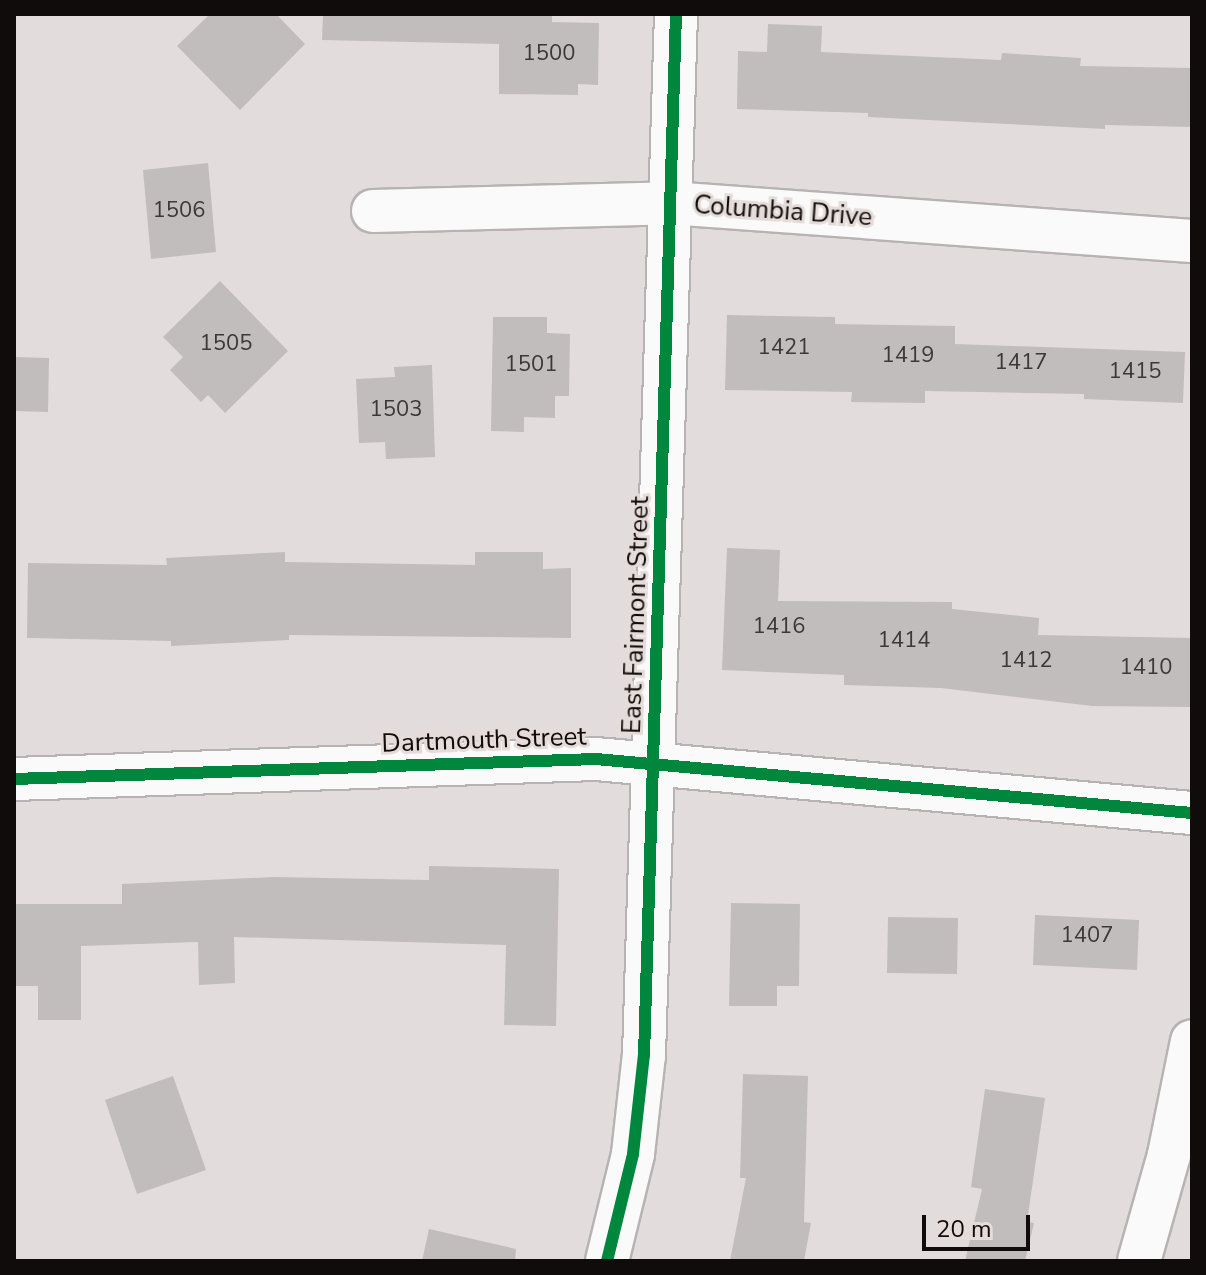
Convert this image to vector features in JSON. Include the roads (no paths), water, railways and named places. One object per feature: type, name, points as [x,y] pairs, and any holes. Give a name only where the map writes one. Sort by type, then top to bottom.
[{"type":"street","name":"East Fairmont Street","points":[[607,1261],[633,1154],[642,1080],[676,14]]},
{"type":"street","name":"Columbia Drive","points":[[373,211],[670,203],[1192,241]]},
{"type":"street","name":"Dartmouth Street","points":[[14,779],[574,758],[1192,813]]},
{"type":"street","points":[[1139,1261],[1169,1155],[1192,1041]]}]
